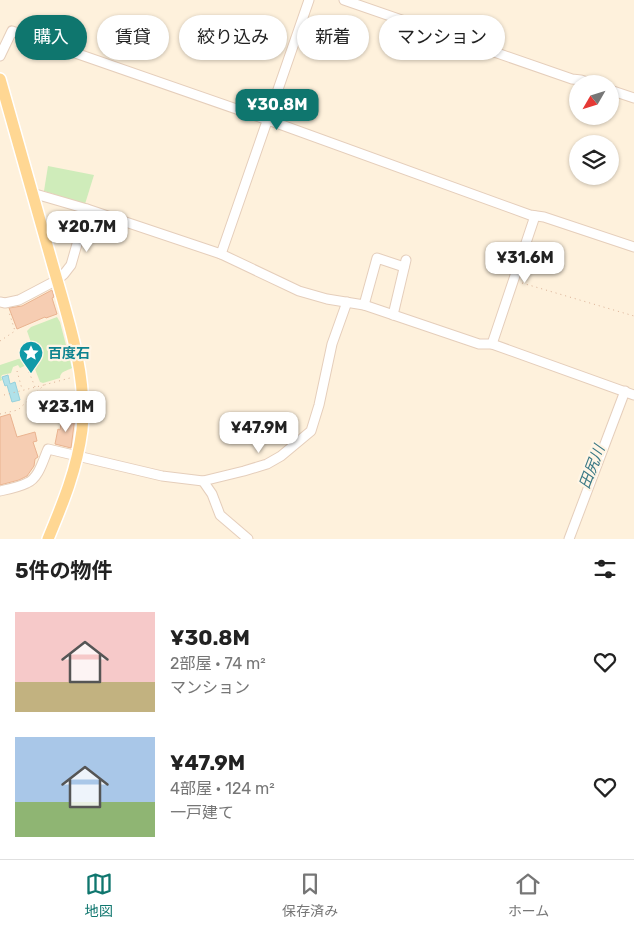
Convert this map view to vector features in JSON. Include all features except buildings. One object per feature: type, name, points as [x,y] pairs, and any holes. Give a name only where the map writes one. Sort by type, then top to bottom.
[{"type":"main road","points":[[0,80],[73,338],[80,375],[83,404],[78,456],[67,494],[48,539]]},
{"type":"street","points":[[222,254],[309,0]]},
{"type":"street","points":[[344,0],[569,78]]},
{"type":"street","points":[[0,56],[12,31],[268,120],[530,215],[544,217],[634,247]]},
{"type":"street","points":[[619,93],[634,98]]},
{"type":"street","points":[[32,193],[87,209],[222,254],[300,291],[327,300],[364,305],[479,344],[492,344],[629,393],[568,539]]},
{"type":"street","points":[[3,302],[19,300],[57,280],[71,265],[87,209]]},
{"type":"street","points":[[492,344],[535,216]]},
{"type":"street","points":[[364,305],[377,258],[405,263],[393,315]]},
{"type":"street","points":[[0,491],[33,480],[38,474],[48,449],[162,476],[203,481],[267,464],[281,456],[312,431],[320,405],[332,344],[346,302]]},
{"type":"street","points":[[203,481],[212,494],[220,514],[248,539]]},
{"type":"path","points":[[513,280],[634,316]]},
{"type":"path","points":[[0,341],[16,331],[3,302]]},
{"type":"path","points":[[17,372],[25,394]]},
{"type":"path","points":[[29,372],[35,387]]},
{"type":"path","points":[[4,395],[80,375]]},
{"type":"path","points":[[0,414],[18,410],[44,385]]},
{"type":"green space","points":[[48,166],[94,175],[85,204],[44,191]]},
{"type":"green space","points":[[57,317],[72,368],[62,373],[60,378],[43,383],[40,382],[33,364],[31,363],[20,368],[18,365],[13,367],[11,373],[2,375],[2,380],[0,381],[0,365],[33,354],[34,351],[27,331],[31,327]]},
{"type":"water","points":[[8,375],[10,384],[15,382],[20,400],[12,402],[7,385],[5,386],[2,377]]},
{"type":"place","name":"百度石","points":[[31,374]]},
{"type":"water label","name":"田尻川","points":[[592,467]]}]
